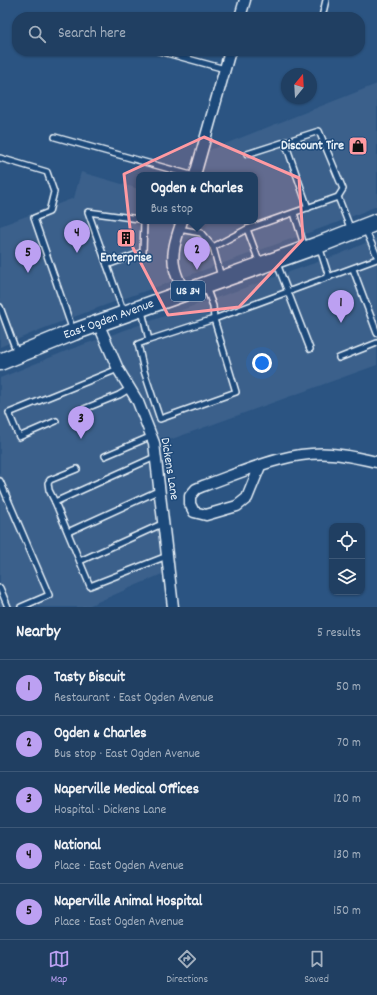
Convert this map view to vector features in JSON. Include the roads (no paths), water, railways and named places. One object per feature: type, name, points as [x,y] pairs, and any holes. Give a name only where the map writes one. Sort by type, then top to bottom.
[{"type":"main road","name":"East Ogden Avenue","points":[[0,362],[98,323],[365,227]]},
{"type":"street","points":[[241,12],[245,0]]},
{"type":"street","points":[[196,172],[229,56]]},
{"type":"street","points":[[180,225],[173,260],[175,270],[184,293]]},
{"type":"street","name":"Dickens Lane","points":[[98,323],[118,370],[138,402],[152,436],[156,456],[173,607]]},
{"type":"street","points":[[260,466],[247,498],[241,504],[206,515],[197,514],[192,509],[189,499],[192,492],[202,486],[260,466],[300,455],[332,454],[377,462]]},
{"type":"lane","points":[[323,12],[326,0]]},
{"type":"lane","points":[[177,56],[225,69]]},
{"type":"lane","points":[[212,248],[247,229],[338,197],[343,189],[319,131],[247,154]]},
{"type":"lane","points":[[56,137],[180,172]]},
{"type":"lane","points":[[284,142],[308,208]]},
{"type":"lane","points":[[0,158],[47,172],[54,192],[49,212],[34,218],[74,332]]},
{"type":"lane","points":[[338,197],[365,227],[377,256]]},
{"type":"lane","points":[[124,314],[88,212],[136,219]]},
{"type":"lane","points":[[294,213],[329,277]]},
{"type":"lane","points":[[106,265],[143,252],[144,224]]},
{"type":"lane","points":[[180,225],[201,234],[212,248],[221,279]]},
{"type":"lane","points":[[247,229],[287,292],[310,349]]},
{"type":"lane","points":[[205,285],[213,306],[214,319],[236,392],[160,419],[144,372],[138,344],[214,319],[377,259]]},
{"type":"lane","points":[[353,269],[377,333]]},
{"type":"lane","points":[[0,307],[18,354]]},
{"type":"lane","points":[[141,308],[149,340]]},
{"type":"lane","points":[[0,325],[6,322]]},
{"type":"lane","points":[[339,358],[377,343]]},
{"type":"lane","points":[[56,422],[19,437],[9,413],[118,370]]},
{"type":"lane","points":[[84,409],[119,395],[129,388]]},
{"type":"lane","points":[[105,456],[152,436]]},
{"type":"lane","points":[[55,502],[156,456]]},
{"type":"lane","points":[[77,469],[50,480],[48,483],[49,490],[90,586],[167,556]]},
{"type":"lane","points":[[0,481],[49,595],[21,607]]},
{"type":"lane","points":[[68,532],[160,490]]},
{"type":"lane","points":[[80,561],[164,523]]},
{"type":"lane","points":[[0,588],[8,607]]},
{"type":"place","name":"Discount Tire","points":[[358,146]]},
{"type":"place","name":"Enterprise","points":[[126,238]]},
{"type":"place","name":"National","points":[[77,253]]},
{"type":"place","name":"Ogden & Charles","points":[[197,270]]},
{"type":"place","name":"Naperville Animal Hospital","points":[[28,273]]},
{"type":"place","name":"Tasty Biscuit","points":[[341,323]]},
{"type":"place","name":"Naperville Medical Offices","points":[[81,439]]}]
